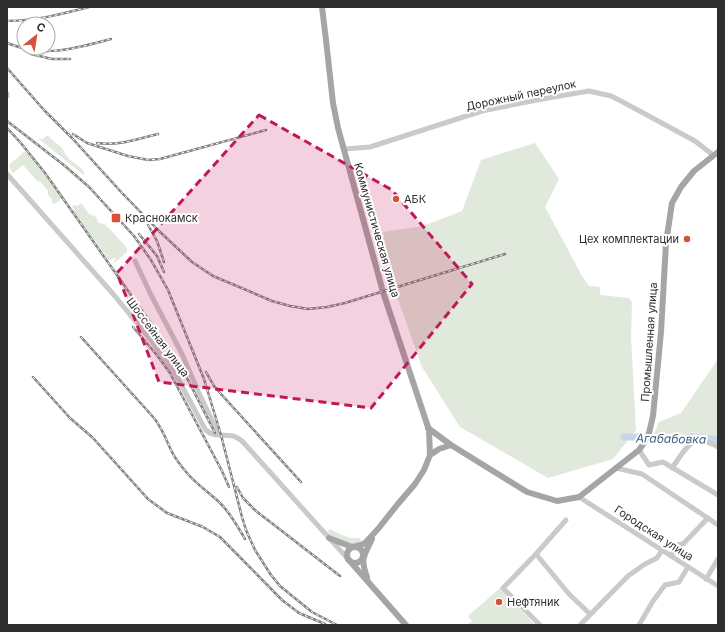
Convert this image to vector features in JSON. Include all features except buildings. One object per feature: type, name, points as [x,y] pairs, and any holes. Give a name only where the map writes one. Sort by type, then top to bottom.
[{"type":"main road","name":"Коммунистическая улица","points":[[322,7],[333,103],[383,292],[428,428],[430,455]]},
{"type":"main road","name":"Промышленная улица","points":[[451,444],[527,492],[556,501],[579,497],[639,450],[649,433],[653,416],[661,332],[666,243],[672,203],[681,187],[694,171],[716,154]]},
{"type":"main road","points":[[428,428],[451,444]]},
{"type":"main road","points":[[374,535],[361,545],[352,547],[348,552],[348,559],[354,563],[360,561],[374,535],[396,505],[415,484],[424,470],[430,455],[439,448],[443,444],[440,437],[437,435],[432,436],[429,442],[432,448],[437,449],[439,448],[451,444]]},
{"type":"main road","points":[[329,538],[352,547],[359,548],[363,552],[363,566],[368,581]]},
{"type":"main road","name":"Шоссейная улица","points":[[348,559],[406,625]]},
{"type":"street","name":"Дорожный переулок","points":[[344,148],[370,147],[482,111],[589,91],[610,96],[622,101],[716,154]]},
{"type":"street","name":"Шоссейная улица","points":[[7,174],[114,295],[153,343],[176,375],[205,429],[213,435],[233,436],[242,441],[348,559]]},
{"type":"street","points":[[135,261],[182,354],[218,433]]},
{"type":"street","points":[[672,468],[686,447],[694,442],[706,442],[718,447]]},
{"type":"street","points":[[639,450],[649,464]]},
{"type":"street","points":[[642,474],[649,464],[663,462],[718,495]]},
{"type":"street","points":[[616,468],[642,474],[718,525]]},
{"type":"street","name":"Городская улица","points":[[579,497],[718,586]]},
{"type":"street","points":[[671,556],[677,545],[683,544],[708,518]]},
{"type":"street","points":[[540,625],[503,588],[566,520]]},
{"type":"street","points":[[580,625],[628,576],[645,564],[657,558],[662,550]]},
{"type":"street","points":[[536,554],[569,594],[590,614]]},
{"type":"street","points":[[706,578],[718,559]]},
{"type":"street","points":[[639,625],[653,601],[665,585],[679,582],[688,567]]},
{"type":"highlighted area","points":[[259,115],[392,190],[472,284],[371,408],[159,382],[117,273]]},
{"type":"shaded area","points":[[48,136],[63,149],[69,159],[83,170],[85,176],[39,139],[43,139]]},
{"type":"shaded area","points":[[535,143],[559,179],[545,207],[582,276],[589,286],[600,287],[600,295],[629,298],[632,302],[631,337],[636,430],[613,459],[548,478],[460,427],[422,367],[394,288],[383,232],[423,226],[462,211],[481,160]]},
{"type":"shaded area","points":[[24,152],[26,152],[37,165],[61,198],[59,201],[53,204],[52,203],[52,199],[48,195],[48,191],[23,165],[13,173],[11,171],[9,165]]},
{"type":"shaded area","points":[[80,203],[89,214],[96,217],[98,223],[104,224],[109,228],[127,248],[127,252],[113,264],[116,258],[109,260],[74,212],[72,207],[74,205],[78,206]]},
{"type":"shaded area","points":[[718,359],[718,438],[713,436],[653,436],[659,422],[681,413]]},
{"type":"shaded area","points":[[330,529],[348,537],[359,538],[361,540],[360,543],[354,545],[332,538],[328,532]]},
{"type":"shaded area","name":"Нефтяник","points":[[500,588],[535,625],[467,625],[472,621],[468,616]]},
{"type":"waterway","name":"Агабабовка","points":[[624,437],[640,437],[676,441],[690,437],[718,440]]},
{"type":"railway","points":[[7,21],[59,15],[89,7]]},
{"type":"railway","points":[[7,43],[21,48],[47,51],[71,49],[111,39]]},
{"type":"railway","points":[[39,56],[52,59],[70,59]]},
{"type":"railway","points":[[7,68],[44,110],[72,138],[122,193],[192,262],[213,276],[272,301],[308,309],[327,307],[345,303],[505,254]]},
{"type":"railway","points":[[7,121],[65,166],[89,187],[134,236],[151,260],[168,290],[204,379],[221,435],[242,517],[255,550],[280,586],[312,612],[337,625]]},
{"type":"railway","points":[[7,128],[45,173],[174,356],[215,433]]},
{"type":"railway","points":[[73,134],[87,143],[128,156],[148,160],[160,159],[266,130]]},
{"type":"railway","points":[[97,143],[120,143],[158,134]]},
{"type":"railway","points":[[148,225],[157,241],[164,262]]},
{"type":"railway","points":[[139,234],[157,256],[164,272]]},
{"type":"railway","points":[[133,327],[170,373],[229,487]]},
{"type":"railway","points":[[81,337],[154,418],[162,430],[178,462],[199,485],[225,508],[245,539]]},
{"type":"railway","points":[[206,372],[214,386],[301,482]]},
{"type":"railway","points":[[33,377],[70,418],[93,438],[148,499],[167,513],[203,527],[220,537],[282,600],[299,613],[325,624]]},
{"type":"railway","points":[[237,487],[243,498],[256,511],[340,576]]},
{"type":"place","name":"АБК","points":[[396,199]]},
{"type":"place","name":"Краснокамск","points":[[116,218]]},
{"type":"place","name":"Цех комплектации","points":[[687,239]]},
{"type":"place","name":"Нефтяник","points":[[499,602]]}]
